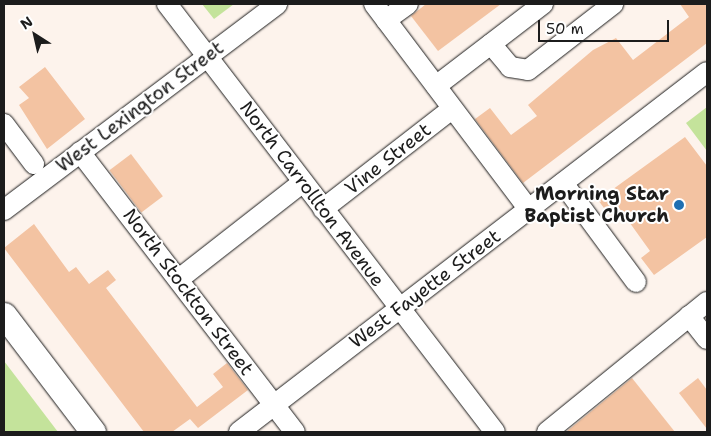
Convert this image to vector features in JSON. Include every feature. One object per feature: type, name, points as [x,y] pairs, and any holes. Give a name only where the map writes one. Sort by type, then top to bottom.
[{"type":"main road","points":[[4,316],[93,432]]},
{"type":"street","name":"North Carrollton Avenue","points":[[166,4],[495,432]]},
{"type":"street","name":"West Lexington Street","points":[[4,210],[276,4]]},
{"type":"street","points":[[374,4],[528,210]]},
{"type":"street","points":[[386,20],[408,4]]},
{"type":"street","points":[[436,86],[543,4]]},
{"type":"street","points":[[491,44],[510,67],[528,70],[613,4]]},
{"type":"street","name":"West Fayette Street","points":[[239,432],[707,72]]},
{"type":"street","name":"Vine Street","points":[[323,209],[452,109]]},
{"type":"street","points":[[4,124],[34,164]]},
{"type":"street","name":"North Stockton Street","points":[[80,152],[179,278],[295,432]]},
{"type":"street","points":[[179,278],[303,182]]},
{"type":"street","points":[[563,184],[636,282]]},
{"type":"street","points":[[547,432],[707,302]]},
{"type":"street","points":[[689,316],[707,339]]},
{"type":"green space","points":[[202,4],[234,4],[214,19]]},
{"type":"green space","points":[[707,107],[707,151],[686,123]]},
{"type":"green space","points":[[4,361],[58,432],[4,432]]},
{"type":"building","points":[[426,4],[501,4],[438,51],[411,16]]},
{"type":"building","points":[[680,4],[707,4],[707,43],[523,183],[475,119],[490,108],[511,135],[537,116],[528,105],[593,50],[616,38],[633,60],[689,17]]},
{"type":"building","points":[[45,67],[85,119],[47,149],[19,105],[29,98],[19,87]]},
{"type":"building","points":[[685,137],[707,166],[707,237],[654,275],[641,258],[650,251],[617,205],[607,212],[598,200]]},
{"type":"building","points":[[131,154],[163,196],[141,213],[109,170]]},
{"type":"building","points":[[34,224],[69,272],[76,267],[89,284],[108,270],[116,280],[106,288],[197,407],[223,387],[213,374],[227,363],[248,390],[198,428],[190,419],[172,432],[144,432],[4,248]]},
{"type":"building","points":[[632,378],[675,432],[566,432]]},
{"type":"building","points":[[698,378],[707,390],[707,429],[679,393]]},
{"type":"place","name":"Morning Star Baptist Church","points":[[679,205]]}]
